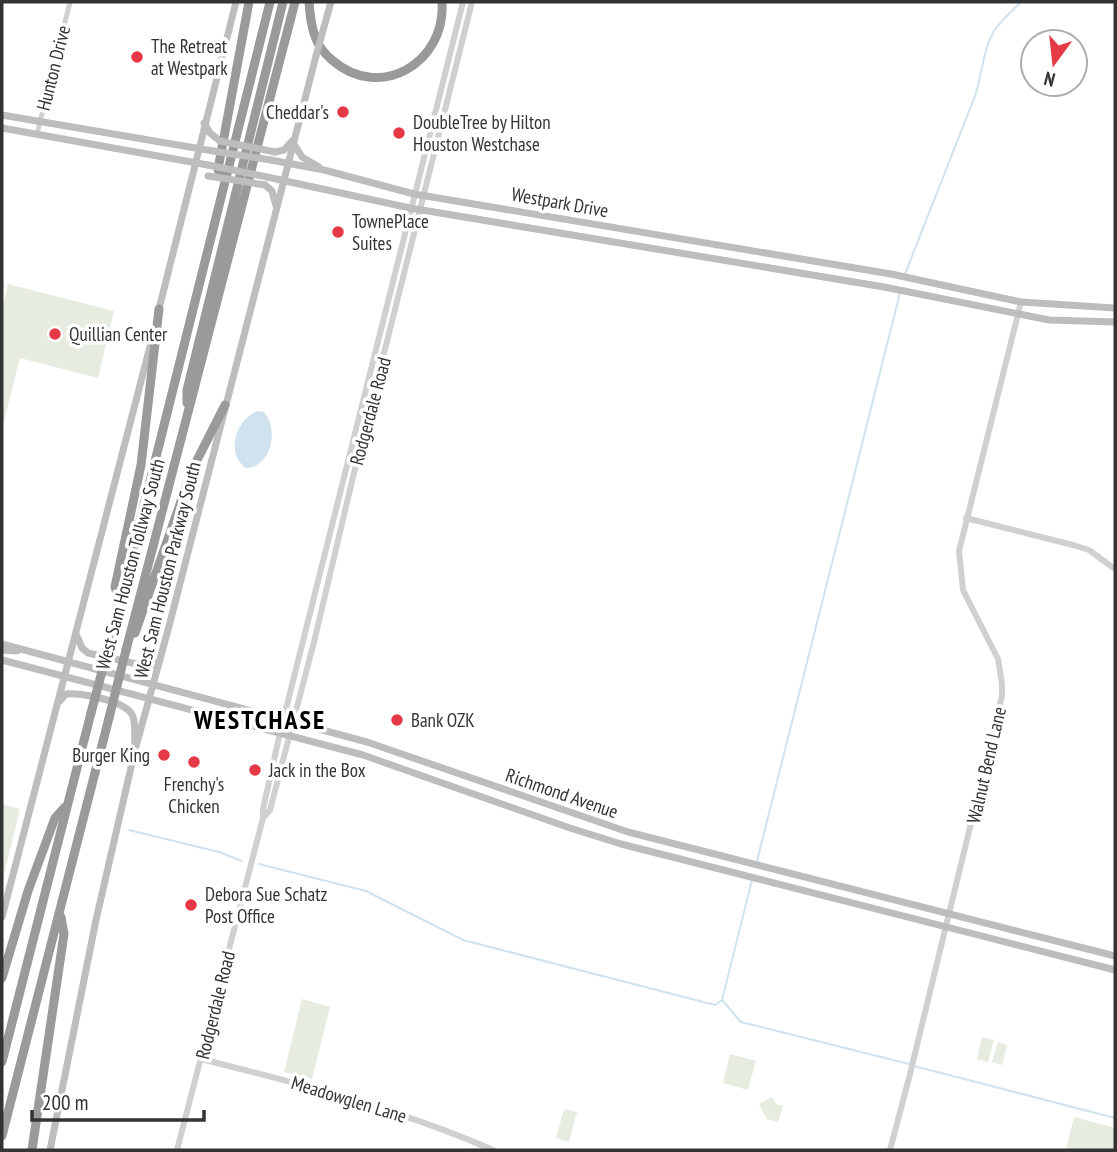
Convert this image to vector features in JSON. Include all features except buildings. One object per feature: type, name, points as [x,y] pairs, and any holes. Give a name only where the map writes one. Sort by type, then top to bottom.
[{"type":"highway","points":[[223,184],[218,169],[249,2]]},
{"type":"highway","name":"West Sam Houston Tollway South","points":[[2,1062],[270,2]]},
{"type":"highway","points":[[188,412],[187,390],[283,2]]},
{"type":"highway","name":"West Sam Houston Tollway South","points":[[2,1136],[295,2]]},
{"type":"highway","points":[[309,2],[310,22],[316,41],[326,55],[350,73],[377,78],[402,72],[416,64],[429,51],[439,34],[442,2]]},
{"type":"highway","points":[[119,603],[115,587],[141,465],[159,309]]},
{"type":"highway","points":[[127,650],[192,470],[225,405]]},
{"type":"highway","points":[[2,978],[28,891],[55,818],[68,803]]},
{"type":"highway","points":[[32,1150],[64,934],[60,910]]},
{"type":"main road","points":[[2,917],[236,2]]},
{"type":"main road","name":"West Sam Houston Parkway South","points":[[50,1150],[96,920],[135,750],[292,141],[331,2]]},
{"type":"main road","name":"Westpark Drive","points":[[2,116],[271,160],[324,170],[414,194],[891,274],[1021,302],[1115,308]]},
{"type":"main road","points":[[204,123],[210,133],[220,141],[275,152],[284,150],[292,141],[302,157],[324,170]]},
{"type":"main road","name":"Westpark Drive","points":[[2,128],[208,165],[266,181],[283,180],[410,208],[914,292],[1049,320],[1115,322]]},
{"type":"main road","points":[[190,185],[201,177],[208,176],[266,181],[276,206]]},
{"type":"main road","points":[[1096,308],[1096,322]]},
{"type":"main road","points":[[76,634],[82,648],[88,653],[150,667],[160,660]]},
{"type":"main road","name":"Richmond Avenue","points":[[2,644],[367,742],[628,832],[1115,956]]},
{"type":"main road","points":[[2,650],[25,650]]},
{"type":"main road","name":"Richmond Avenue","points":[[2,660],[363,755],[621,844],[1115,970]]},
{"type":"main road","points":[[57,704],[66,694],[77,692],[123,705],[134,717],[135,750]]},
{"type":"main road","points":[[363,755],[367,742]]},
{"type":"main road","points":[[445,783],[449,771]]},
{"type":"main road","points":[[528,813],[533,800]]},
{"type":"main road","points":[[621,844],[628,832]]},
{"type":"main road","points":[[696,864],[699,850]]},
{"type":"main road","points":[[863,906],[866,892]]},
{"type":"main road","points":[[1044,952],[1047,939]]},
{"type":"street","name":"Hunton Drive","points":[[37,134],[70,2]]},
{"type":"street","name":"Rodgerdale Road","points":[[177,1150],[263,818],[280,733],[463,2]]},
{"type":"street","name":"Rodgerdale Road","points":[[263,818],[270,810],[314,642],[472,2]]},
{"type":"street","points":[[454,39],[463,41]]},
{"type":"street","name":"Walnut Bend Lane","points":[[890,1150],[995,729],[1002,684],[998,659],[963,590],[959,551],[1021,302]]},
{"type":"street","points":[[386,312],[395,314]]},
{"type":"street","points":[[366,389],[375,392]]},
{"type":"street","points":[[345,475],[353,477]]},
{"type":"street","points":[[966,517],[1073,545],[1088,551],[1115,569]]},
{"type":"street","points":[[327,544],[336,546]]},
{"type":"street","points":[[304,636],[314,642]]},
{"type":"street","name":"Meadowglen Lane","points":[[201,1059],[356,1099],[417,1119],[493,1150]]},
{"type":"shaded area","name":"Quillian Center","points":[[8,284],[114,311],[98,378],[20,358],[2,429],[2,309]]},
{"type":"shaded area","points":[[2,804],[20,809],[2,882]]},
{"type":"shaded area","points":[[302,999],[330,1007],[312,1079],[284,1072]]},
{"type":"shaded area","points":[[982,1037],[994,1040],[988,1062],[977,1059]]},
{"type":"shaded area","points":[[998,1042],[1007,1045],[1002,1065],[992,1062]]},
{"type":"shaded area","points":[[730,1054],[756,1061],[748,1090],[723,1083]]},
{"type":"shaded area","points":[[772,1097],[776,1104],[783,1106],[778,1122],[767,1119],[759,1104]]},
{"type":"shaded area","points":[[564,1109],[577,1112],[569,1142],[556,1138]]},
{"type":"shaded area","points":[[1074,1117],[1115,1128],[1115,1150],[1066,1150]]},
{"type":"water","points":[[258,411],[264,412],[269,419],[272,437],[262,461],[246,468],[236,454],[236,437],[244,421]]},
{"type":"waterway","points":[[905,274],[975,96],[990,38],[1000,23],[1021,2]]},
{"type":"waterway","points":[[757,861],[900,293]]},
{"type":"waterway","points":[[129,830],[219,852],[242,861]]},
{"type":"waterway","points":[[259,864],[366,891],[463,940],[715,1005],[722,1000],[752,880]]},
{"type":"waterway","points":[[723,1001],[741,1022],[909,1064]]},
{"type":"waterway","points":[[914,1066],[1115,1118]]},
{"type":"place","name":"The Retreat at Westpark","points":[[137,57]]},
{"type":"place","name":"Cheddar's","points":[[343,112]]},
{"type":"place","name":"DoubleTree by Hilton Houston Westchase","points":[[399,133]]},
{"type":"place","name":"TownePlace Suites","points":[[338,232]]},
{"type":"place","name":"Quillian Center","points":[[55,334]]},
{"type":"place","name":"Bank OZK","points":[[397,720]]},
{"type":"place","name":"Burger King","points":[[164,755]]},
{"type":"place","name":"Frenchy's Chicken","points":[[194,762]]},
{"type":"place","name":"Jack in the Box","points":[[255,770]]},
{"type":"place","name":"Debora Sue Schatz Post Office","points":[[191,905]]},
{"type":"district","name":"WESTCHASE","points":[[260,720]]}]
